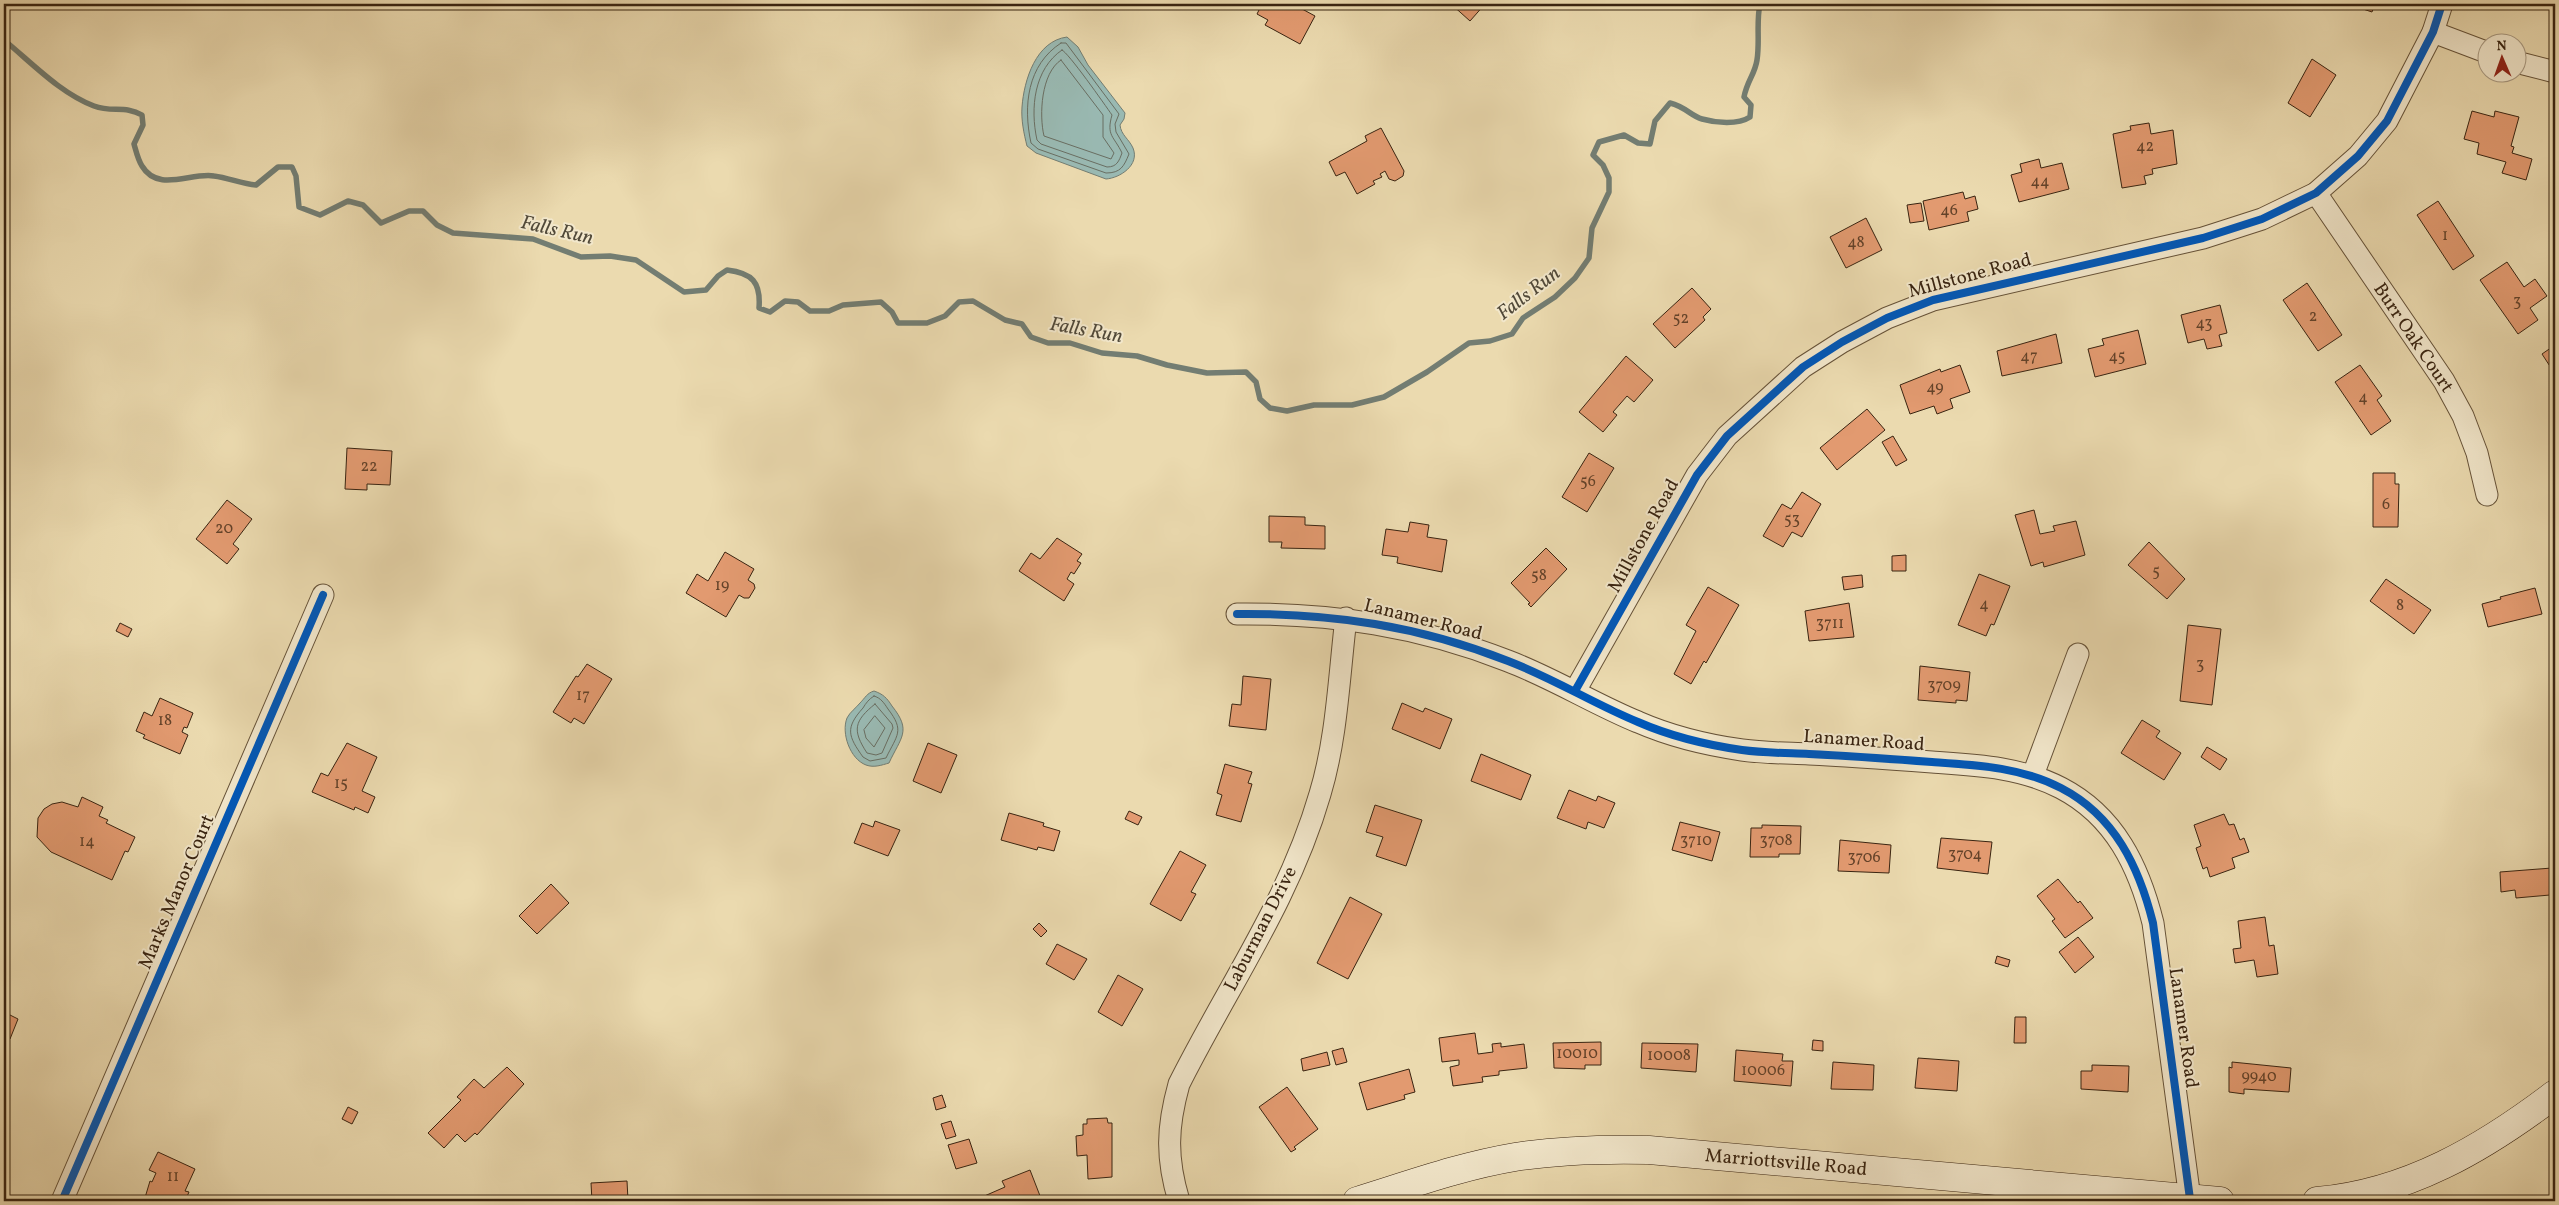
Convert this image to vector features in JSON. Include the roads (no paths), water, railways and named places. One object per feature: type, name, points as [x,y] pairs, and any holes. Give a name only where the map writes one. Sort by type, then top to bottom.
[{"type":"main road","points":[[2317,1201],[2394,1195],[2411,1180],[2466,1155],[2555,1094]]},
{"type":"main road","name":"Marriottsville Road","points":[[1357,1201],[1453,1171],[1513,1157],[1561,1151],[1604,1149],[1648,1150],[2220,1201]]},
{"type":"street","name":"Millstone Road","points":[[1575,691],[1697,475],[1727,436],[1803,367],[1842,342],[1887,318],[1933,300],[2202,238],[2262,219],[2316,193],[2358,156],[2387,121],[2433,32],[2442,4]]},
{"type":"street","points":[[2433,32],[2476,48]]},
{"type":"street","points":[[2526,65],[2555,72]]},
{"type":"street","name":"Burr Oak Court","points":[[2316,193],[2444,381],[2463,416],[2477,452],[2487,494]]},
{"type":"street","name":"Marks Manor Court","points":[[62,1201],[323,595]]},
{"type":"street","name":"Lanamer Road","points":[[1237,614],[1289,614],[1346,618],[1404,628],[1455,641],[1510,662],[1575,691],[1639,723],[1688,739],[1743,750],[1991,766],[2033,775],[2063,788],[2089,807],[2109,826],[2130,856],[2144,886],[2153,924],[2190,1199]]},
{"type":"street","name":"Laburman Drive","points":[[1179,1201],[1173,1180],[1169,1148],[1170,1115],[1179,1084],[1273,914],[1306,836],[1321,793],[1332,738],[1346,618]]},
{"type":"street","points":[[2033,775],[2078,654]]},
{"type":"water","points":[[1067,37],[1078,47],[1088,65],[1125,113],[1120,125],[1122,132],[1133,148],[1134,160],[1127,170],[1117,176],[1106,179],[1036,153],[1027,146],[1022,112],[1023,96],[1029,74],[1034,63],[1047,46],[1056,40]]},
{"type":"water","points":[[874,691],[888,701],[902,722],[903,728],[900,740],[889,763],[878,766],[866,765],[855,757],[848,745],[845,731],[848,716],[868,694]]},
{"type":"waterway","name":"Falls Run","points":[[4,40],[47,77],[82,100],[101,108],[130,110],[142,115],[143,125],[134,144],[142,166],[149,174],[157,178],[175,180],[214,176],[256,185],[278,167],[292,167],[296,176],[299,207],[320,215],[348,201],[363,205],[381,223],[409,211],[423,211],[437,225],[453,233],[533,239],[581,257],[610,256],[636,260],[684,292],[706,290],[718,276],[727,270],[736,271],[749,276],[753,280],[758,292],[759,308],[770,312],[785,301],[798,302],[810,311],[829,311],[843,305],[881,302],[892,312],[898,323],[927,323],[945,316],[959,302],[973,301],[1005,320],[1022,324],[1031,337],[1048,343],[1070,343],[1102,353],[1137,356],[1167,365],[1207,373],[1246,372],[1256,382],[1260,399],[1270,408],[1287,411],[1314,405],[1352,405],[1384,397],[1427,372],[1469,343],[1490,341],[1512,334],[1523,318],[1555,297],[1575,278],[1589,258],[1592,228],[1609,192],[1609,178],[1603,165],[1593,155],[1599,142],[1624,135],[1638,143],[1650,144],[1655,121],[1670,103],[1698,118],[1714,122],[1727,123],[1745,120],[1750,117],[1751,105],[1744,97],[1757,60],[1760,4]]}]
